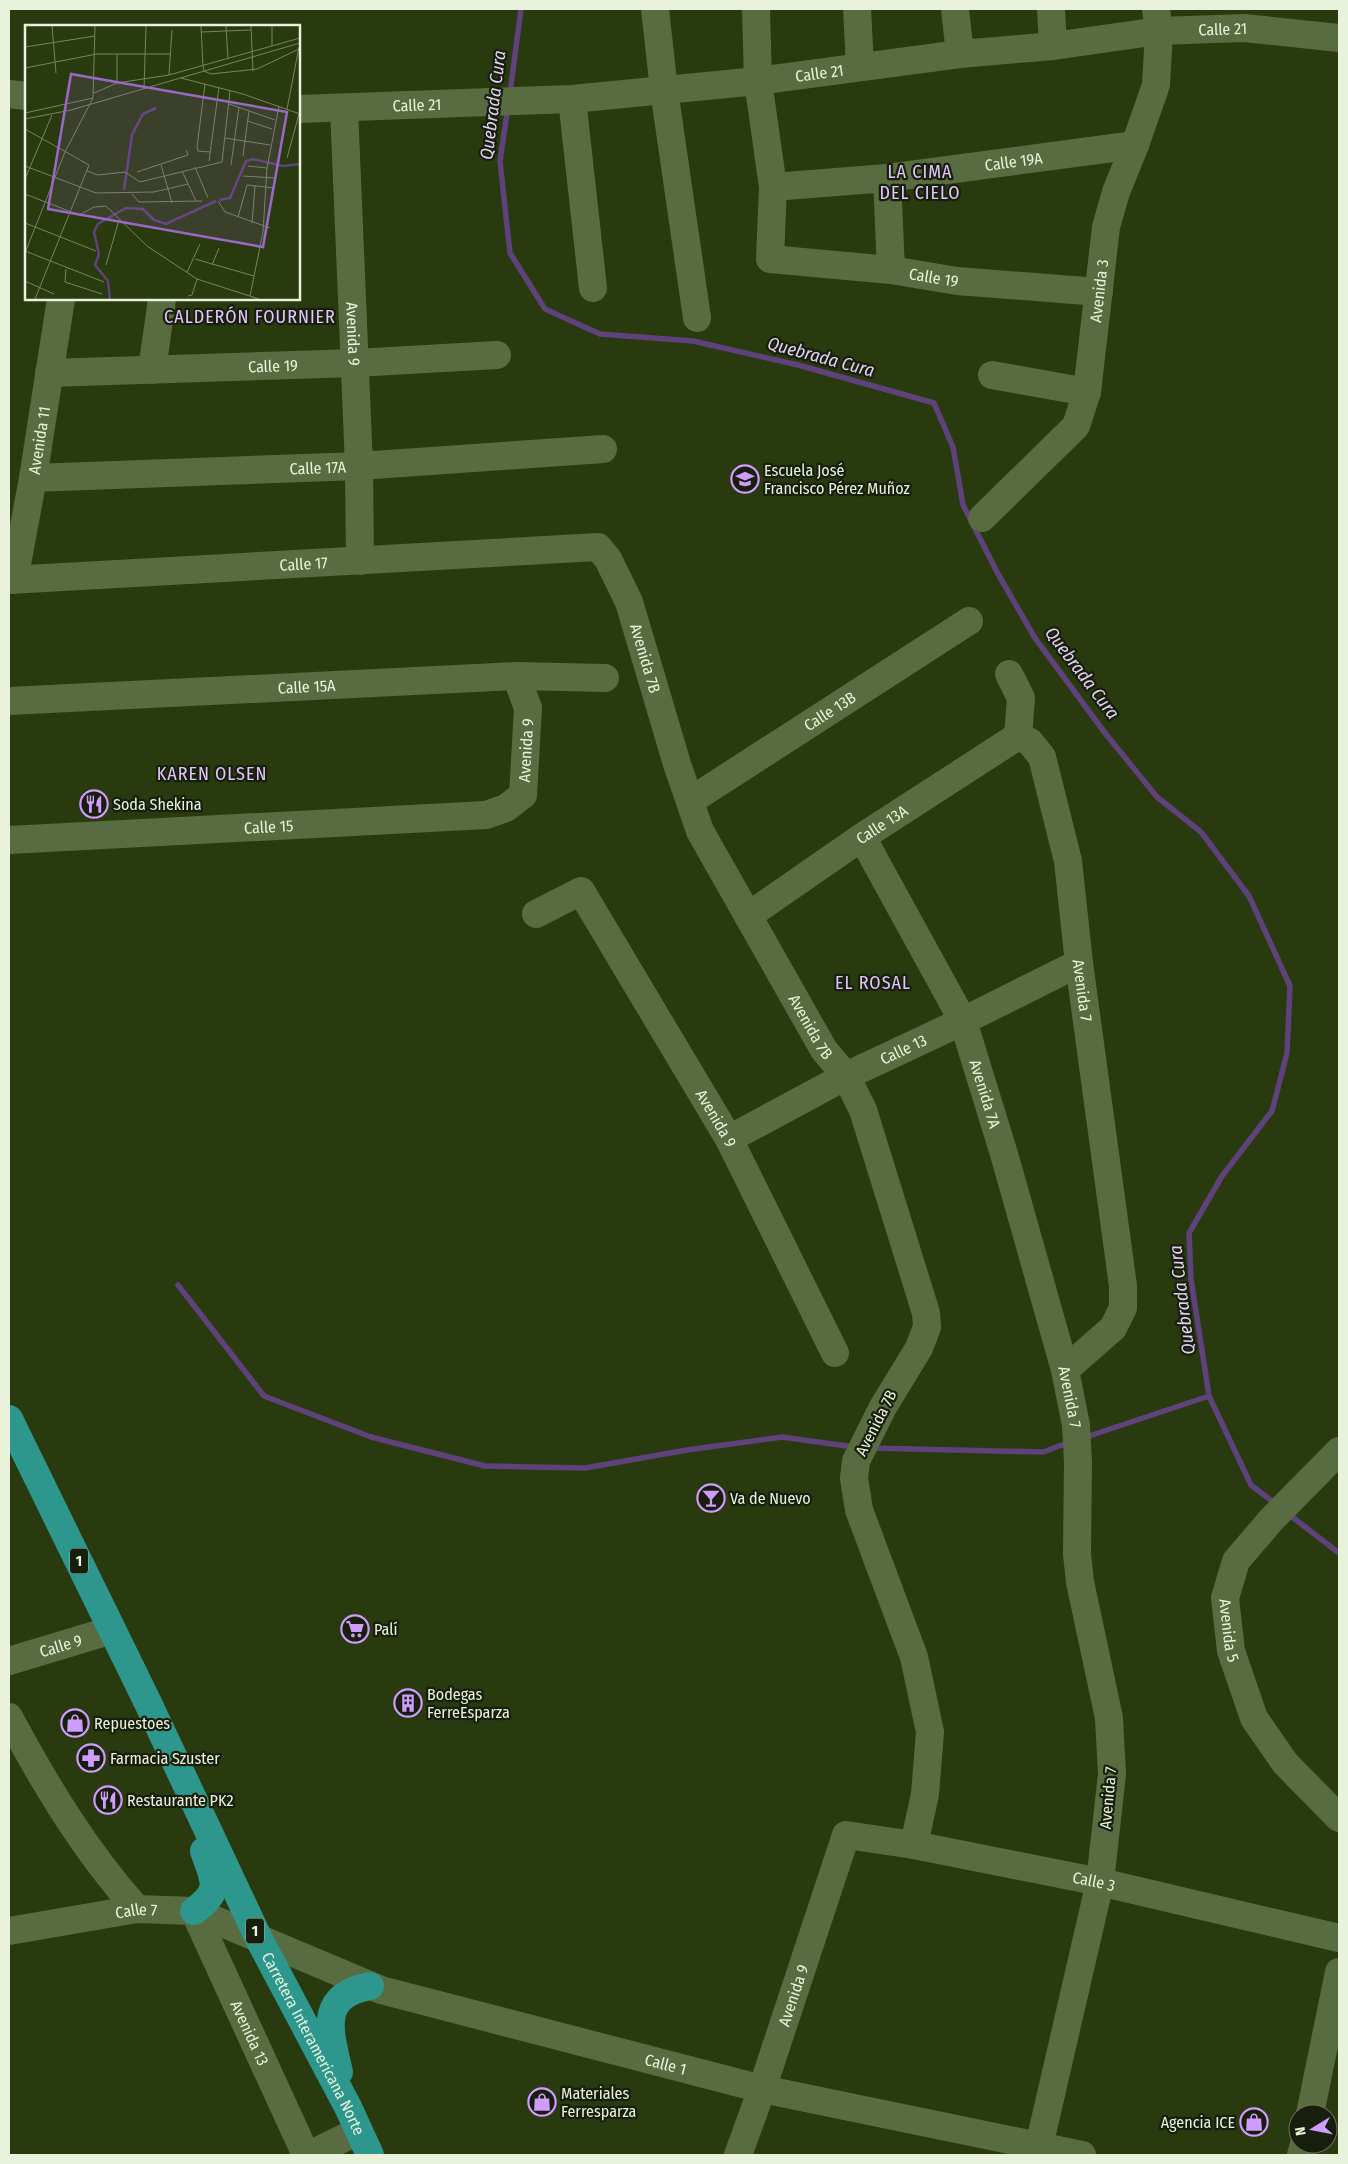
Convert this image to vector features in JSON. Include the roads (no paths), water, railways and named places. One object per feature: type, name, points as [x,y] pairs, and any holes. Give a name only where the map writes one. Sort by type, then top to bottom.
[{"type":"highway","name":"Carretera Interamericana Norte","points":[[11,1428],[112,1630],[259,1939],[370,2155]]},
{"type":"highway","points":[[157,1723],[214,1887],[211,1897],[194,1911]]},
{"type":"highway","points":[[353,2119],[331,2033],[331,2013],[337,2003],[348,1993],[370,1986]]},
{"type":"street","points":[[655,9],[664,90],[697,318]]},
{"type":"street","points":[[756,9],[758,81],[773,187]]},
{"type":"street","points":[[857,9],[860,67]]},
{"type":"street","points":[[955,9],[960,54]]},
{"type":"street","points":[[1051,9],[1053,46]]},
{"type":"street","name":"Calle 21","points":[[300,109],[572,99],[758,81],[960,54],[1053,46],[1158,20],[1339,38]]},
{"type":"street","name":"Avenida 3","points":[[982,518],[1076,426],[1087,392],[1106,227],[1116,192],[1156,85],[1158,20]]},
{"type":"street","points":[[9,94],[25,96]]},
{"type":"street","points":[[572,99],[593,288]]},
{"type":"street","name":"Avenida 9","points":[[344,108],[359,466],[360,561]]},
{"type":"street","name":"Calle 19A","points":[[773,187],[887,178],[1135,145]]},
{"type":"street","points":[[887,178],[891,270]]},
{"type":"street","name":"Calle 19","points":[[773,187],[770,260],[891,270],[956,281],[1099,292]]},
{"type":"street","name":"Avenida 11","points":[[12,580],[33,478],[61,300]]},
{"type":"street","points":[[152,370],[162,300]]},
{"type":"street","name":"Calle 19","points":[[49,373],[355,363],[497,355]]},
{"type":"street","points":[[992,375],[1087,392]]},
{"type":"street","name":"Calle 17A","points":[[33,478],[359,466],[603,449]]},
{"type":"street","name":"Calle 17","points":[[12,580],[598,547]]},
{"type":"street","name":"Avenida 7B","points":[[598,547],[608,559],[629,602],[700,831],[824,1050],[846,1076],[863,1110],[926,1312],[927,1327],[919,1348],[882,1406],[875,1425],[856,1461],[854,1478],[859,1510],[914,1657],[930,1732],[925,1794],[914,1845]]},
{"type":"street","name":"Calle 13B","points":[[690,801],[970,621]]},
{"type":"street","points":[[1009,674],[1021,698],[1018,736]]},
{"type":"street","name":"Avenida 9","points":[[516,676],[528,708],[523,795]]},
{"type":"street","name":"Calle 15A","points":[[9,701],[516,676],[605,678]]},
{"type":"street","name":"Calle 13A","points":[[748,916],[862,837],[1018,736]]},
{"type":"street","name":"Avenida 7","points":[[1018,736],[1030,742],[1042,757],[1068,861],[1079,963],[1123,1286],[1123,1308],[1113,1328],[1064,1370],[1076,1425],[1078,1462],[1077,1554],[1080,1582],[1109,1718],[1112,1774],[1100,1882],[1038,2151]]},
{"type":"street","name":"Calle 15","points":[[9,840],[486,815],[506,808],[523,795]]},
{"type":"street","name":"Avenida 7A","points":[[862,837],[963,1021],[1004,1154],[1064,1370]]},
{"type":"street","name":"Avenida 9","points":[[536,914],[581,891],[729,1139],[835,1354]]},
{"type":"street","name":"Calle 13","points":[[729,1139],[846,1076],[963,1021],[1079,963]]},
{"type":"street","name":"Avenida 5","points":[[1339,1451],[1271,1520],[1236,1561],[1225,1598],[1232,1651],[1254,1718],[1285,1763],[1339,1818]]},
{"type":"street","name":"Calle 9","points":[[9,1661],[112,1630]]},
{"type":"street","points":[[9,1717],[41,1777],[65,1816],[107,1876],[137,1909]]},
{"type":"street","name":"Avenida 9","points":[[738,2155],[762,2089],[846,1835]]},
{"type":"street","name":"Calle 3","points":[[846,1835],[914,1845],[1100,1882],[1339,1938]]},
{"type":"street","name":"Calle 7","points":[[9,1931],[137,1909],[194,1911],[259,1939]]},
{"type":"street","name":"Avenida 13","points":[[194,1911],[308,2155]]},
{"type":"street","name":"Calle 1","points":[[259,1939],[370,1986],[762,2089],[1038,2151],[1082,2155]]},
{"type":"street","points":[[1312,2104],[1339,1972]]},
{"type":"street","points":[[308,2155],[353,2119]]},
{"type":"waterway","name":"Quebrada Cura","points":[[510,93],[521,9]]},
{"type":"waterway","name":"Quebrada Cura","points":[[508,107],[500,161],[510,253],[545,309],[600,334],[693,341],[798,365],[934,403],[953,447],[963,505],[998,574],[1035,638],[1105,733],[1157,797],[1201,832],[1249,896],[1290,986],[1287,1053],[1272,1111],[1222,1176],[1189,1233],[1191,1279],[1209,1396],[1251,1485],[1276,1504]]},
{"type":"waterway","points":[[178,1285],[264,1396],[371,1437],[485,1466],[585,1468],[687,1450],[782,1437],[854,1447]]},
{"type":"waterway","points":[[1083,1438],[1209,1396]]},
{"type":"waterway","points":[[870,1448],[1043,1452],[1070,1442]]},
{"type":"waterway","name":"Quebrada Cura","points":[[1287,1513],[1339,1553]]},
{"type":"place","name":"Escuela José Francisco Pérez Muñoz","points":[[745,479]]},
{"type":"place","name":"Soda Shekina","points":[[94,804]]},
{"type":"place","name":"Va de Nuevo","points":[[711,1498]]},
{"type":"place","name":"Palí","points":[[355,1629]]},
{"type":"place","name":"Bodegas FerreEsparza","points":[[408,1703]]},
{"type":"place","name":"Repuestoes","points":[[75,1723]]},
{"type":"place","name":"Farmacia Szuster","points":[[91,1758]]},
{"type":"place","name":"Restaurante PK2","points":[[108,1800]]},
{"type":"place","name":"Materiales Ferresparza","points":[[542,2102]]},
{"type":"place","name":"Agencia ICE","points":[[1254,2122]]},
{"type":"district","name":"LA CIMA DEL CIELO","points":[[920,182]]},
{"type":"district","name":"CALDERÓN FOURNIER","points":[[250,317]]},
{"type":"district","name":"KAREN OLSEN","points":[[212,774]]},
{"type":"district","name":"EL ROSAL","points":[[873,983]]}]
